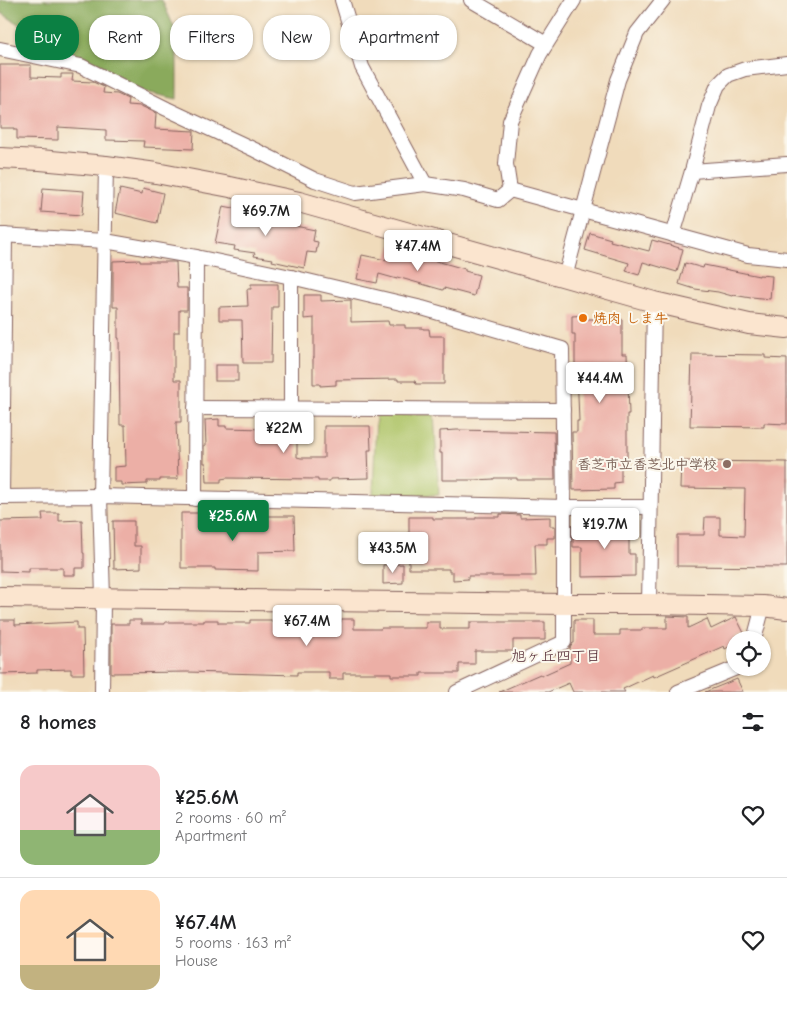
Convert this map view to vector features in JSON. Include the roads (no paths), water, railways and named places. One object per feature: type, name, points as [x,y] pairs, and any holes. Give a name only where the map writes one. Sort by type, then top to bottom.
[{"type":"street","points":[[342,0],[362,67],[425,184]]},
{"type":"street","points":[[471,0],[546,44]]},
{"type":"street","points":[[510,190],[506,164],[510,121],[540,54],[574,0]]},
{"type":"street","points":[[565,277],[618,80],[637,33],[663,0]]},
{"type":"street","points":[[0,49],[81,66],[316,180],[355,193],[425,184],[464,190],[498,200],[510,190]]},
{"type":"street","points":[[673,235],[709,106],[718,85],[728,75],[744,69],[787,64]]},
{"type":"street","points":[[0,158],[106,166],[230,186],[299,202],[654,302],[749,324],[787,328]]},
{"type":"street","points":[[692,172],[787,164]]},
{"type":"street","points":[[102,692],[103,598],[100,496],[106,166]]},
{"type":"street","points":[[510,190],[748,255],[787,259]]},
{"type":"street","points":[[457,692],[564,642],[564,507],[562,350],[422,308],[196,257],[105,241],[2,235],[1,497],[100,496],[564,507],[650,507]]},
{"type":"street","points":[[195,498],[196,257]]},
{"type":"street","points":[[291,277],[291,408]]},
{"type":"street","points":[[649,604],[654,302]]},
{"type":"street","points":[[196,408],[563,410]]},
{"type":"street","points":[[0,597],[649,604],[763,606],[787,609]]},
{"type":"street","points":[[756,631],[763,606]]},
{"type":"street","points":[[678,692],[726,672]]},
{"type":"place","name":"焼肉 しま牛","points":[[583,318]]},
{"type":"place","name":"香芝市立香芝北中学校","points":[[727,464]]},
{"type":"district","name":"旭ヶ丘四丁目","points":[[556,656]]}]
